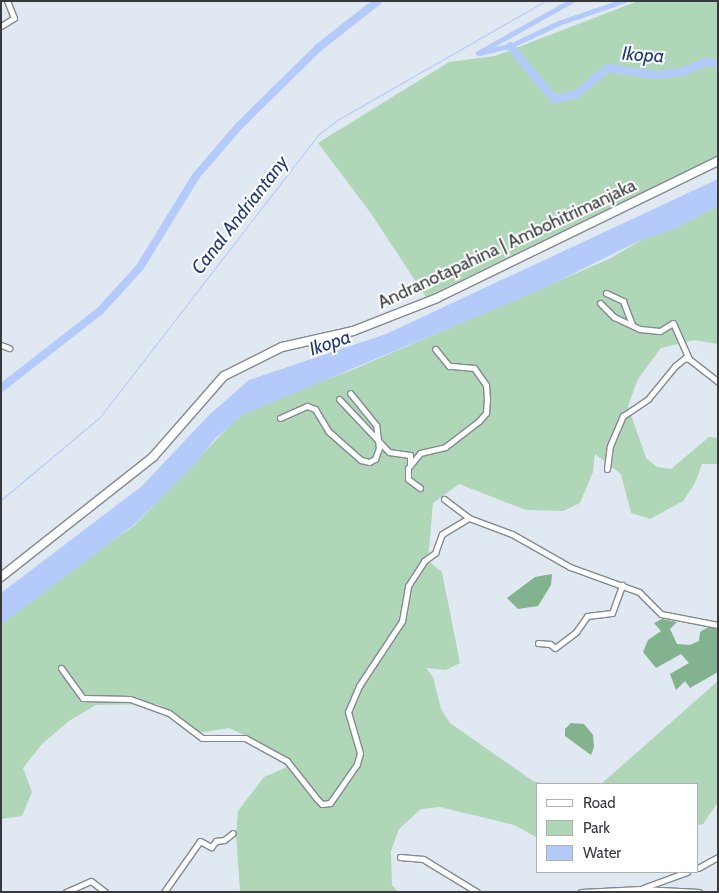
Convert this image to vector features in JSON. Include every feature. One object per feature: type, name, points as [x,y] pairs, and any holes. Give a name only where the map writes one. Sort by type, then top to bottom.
[{"type":"main road","name":"Andranotapahina | Ambohitrimanjaka","points":[[1,577],[153,457],[224,376],[282,347],[353,331],[437,298],[718,161]]},
{"type":"street","points":[[1,26],[14,18],[7,1]]},
{"type":"street","points":[[606,293],[623,301],[632,326]]},
{"type":"street","points":[[600,303],[614,316],[632,326],[660,331],[673,323],[688,359],[718,382]]},
{"type":"street","points":[[1,345],[8,348]]},
{"type":"street","points":[[410,466],[420,453],[445,447],[486,413],[486,385],[474,368],[449,366],[435,349]]},
{"type":"street","points":[[607,469],[610,446],[623,416],[648,399],[675,366],[685,358],[688,359]]},
{"type":"street","points":[[280,418],[307,406],[315,409],[328,431],[360,460],[369,462],[375,459],[379,442],[376,425],[350,393]]},
{"type":"street","points":[[339,399],[389,452],[410,455],[408,479],[420,488]]},
{"type":"street","points":[[444,499],[468,518],[512,534],[570,566],[639,592],[661,614],[718,625]]},
{"type":"street","points":[[61,668],[83,698],[130,699],[170,713],[202,738],[245,738],[287,761],[322,804],[330,803],[357,764],[360,753],[348,712],[359,686],[402,622],[408,586],[424,561],[435,553],[442,534],[468,518]]},
{"type":"street","points":[[538,643],[550,644],[555,648],[576,632],[587,616],[612,613],[622,585]]},
{"type":"street","points":[[164,892],[200,841],[211,847],[216,841],[224,840],[233,834]]},
{"type":"street","points":[[400,856],[423,859],[476,892]]},
{"type":"street","points":[[699,867],[718,857]]},
{"type":"street","points":[[641,889],[684,873]]},
{"type":"street","points":[[66,892],[91,881],[105,892]]},
{"type":"street","points":[[581,892],[641,889],[699,892]]},
{"type":"green space","points":[[638,1],[718,1],[718,156],[426,297],[370,212],[318,143],[449,62],[495,56]]},
{"type":"green space","points":[[718,206],[718,344],[694,340],[661,348],[638,379],[628,406],[646,458],[657,467],[671,469],[709,437],[718,438],[718,464],[702,464],[695,483],[683,501],[650,519],[631,513],[621,474],[595,454],[593,472],[580,503],[563,511],[526,510],[459,484],[433,503],[428,561],[442,572],[460,663],[446,670],[426,668],[433,677],[441,709],[450,723],[533,781],[542,783],[536,783],[536,837],[514,825],[440,807],[421,809],[399,829],[391,851],[392,885],[398,892],[240,892],[236,834],[238,811],[264,777],[287,767],[246,736],[229,728],[197,733],[182,718],[157,704],[96,705],[69,721],[42,744],[23,768],[32,792],[22,816],[1,819],[1,621],[136,524],[236,419],[253,407],[352,370],[609,259],[643,239],[674,229]]},
{"type":"green space","points":[[552,574],[551,585],[538,606],[518,609],[507,598],[535,577]]},
{"type":"green space","points":[[662,619],[677,622],[670,629],[677,644],[690,645],[699,641],[700,632],[710,626],[718,627],[718,672],[690,688],[685,681],[676,690],[670,674],[689,663],[681,654],[656,668],[643,652],[648,640],[661,631],[654,623]]},
{"type":"green space","points":[[718,681],[718,802],[703,824],[699,825],[699,783],[602,783]]},
{"type":"green space","points":[[571,723],[584,724],[593,735],[594,747],[591,755],[565,736],[565,729]]},
{"type":"water","points":[[718,179],[718,206],[674,229],[639,241],[542,289],[242,415],[216,438],[193,466],[136,523],[1,625],[1,593],[142,486],[209,415],[249,380],[386,334]]},
{"type":"waterway","points":[[1,388],[100,311],[140,267],[196,176],[239,126],[318,48],[378,1]]},
{"type":"waterway","name":"Canal Andriantany","points":[[1,500],[100,417],[319,134],[339,119],[545,1]]},
{"type":"waterway","points":[[572,1],[479,53],[510,46],[559,23],[623,1]]},
{"type":"waterway","name":"Ikopa","points":[[510,46],[554,99],[575,95],[608,68],[655,75],[682,72],[706,62],[718,64]]}]
